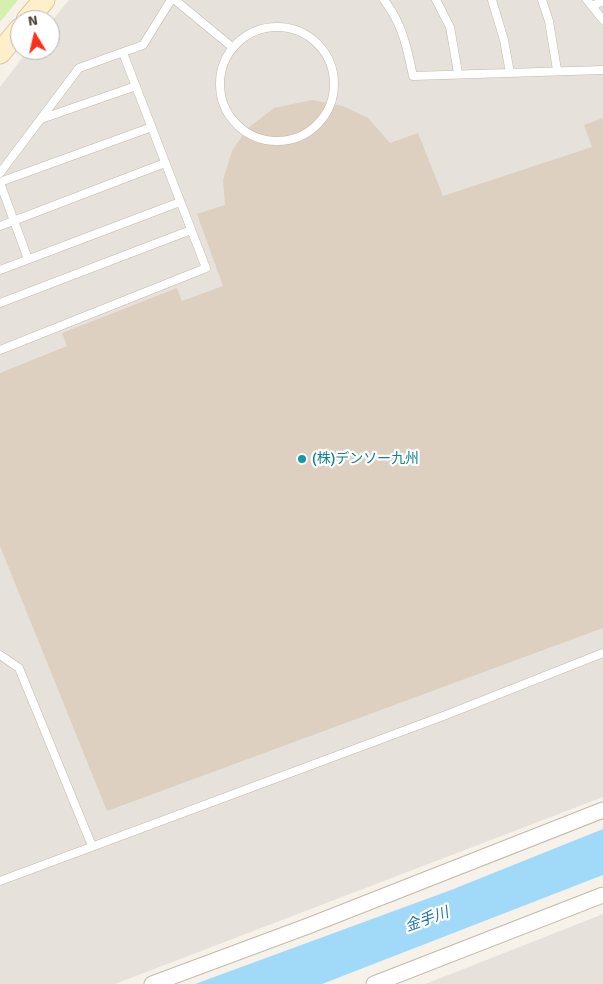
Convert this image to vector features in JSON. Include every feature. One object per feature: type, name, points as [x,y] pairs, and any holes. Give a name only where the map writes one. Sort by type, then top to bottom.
[{"type":"street","points":[[36,10],[44,0]]},
{"type":"street","points":[[0,53],[10,41]]},
{"type":"street","points":[[152,984],[308,926],[603,810]]},
{"type":"street","points":[[374,984],[408,978],[603,894]]},
{"type":"lane","points":[[0,173],[79,68],[142,45],[171,0]]},
{"type":"lane","points":[[175,0],[232,47]]},
{"type":"lane","points":[[384,0],[398,20],[406,42],[413,76],[458,73],[603,70]]},
{"type":"lane","points":[[436,0],[450,27],[458,73]]},
{"type":"lane","points":[[492,0],[504,40],[510,73]]},
{"type":"lane","points":[[542,0],[551,30],[556,70]]},
{"type":"lane","points":[[589,3],[603,1]]},
{"type":"lane","points":[[589,3],[603,20]]},
{"type":"lane","points":[[271,26],[294,28],[314,39],[329,56],[335,78],[333,100],[322,120],[305,135],[283,141],[260,139],[240,128],[226,111],[219,89],[221,67],[232,47],[250,32],[271,26]]},
{"type":"lane","points":[[0,350],[206,268],[123,52]]},
{"type":"lane","points":[[40,120],[136,86]]},
{"type":"lane","points":[[28,260],[0,182],[152,127]]},
{"type":"lane","points":[[0,226],[165,163]]},
{"type":"lane","points":[[0,270],[180,202]]},
{"type":"lane","points":[[0,304],[191,230]]},
{"type":"lane","points":[[0,881],[446,715],[603,653]]},
{"type":"lane","points":[[0,655],[18,668],[92,846]]},
{"type":"shaded area","points":[[69,0],[603,0],[603,797],[115,984],[0,984],[0,87],[20,60],[60,60],[60,11]]},
{"type":"shaded area","points":[[603,914],[603,984],[425,984],[456,972]]},
{"type":"green space","points":[[0,0],[18,0],[0,22]]},
{"type":"water","name":"金手川","points":[[603,829],[603,875],[322,984],[195,984],[451,890]]},
{"type":"building","name":"(株)デンソー九州","points":[[312,100],[343,106],[368,118],[390,143],[418,133],[443,196],[592,147],[584,125],[603,118],[603,628],[107,811],[0,546],[0,373],[67,346],[62,333],[177,288],[182,301],[223,286],[197,214],[225,205],[223,180],[232,151],[247,129],[274,108]]},
{"type":"place","name":"(株)デンソー九州","points":[[302,459]]}]
